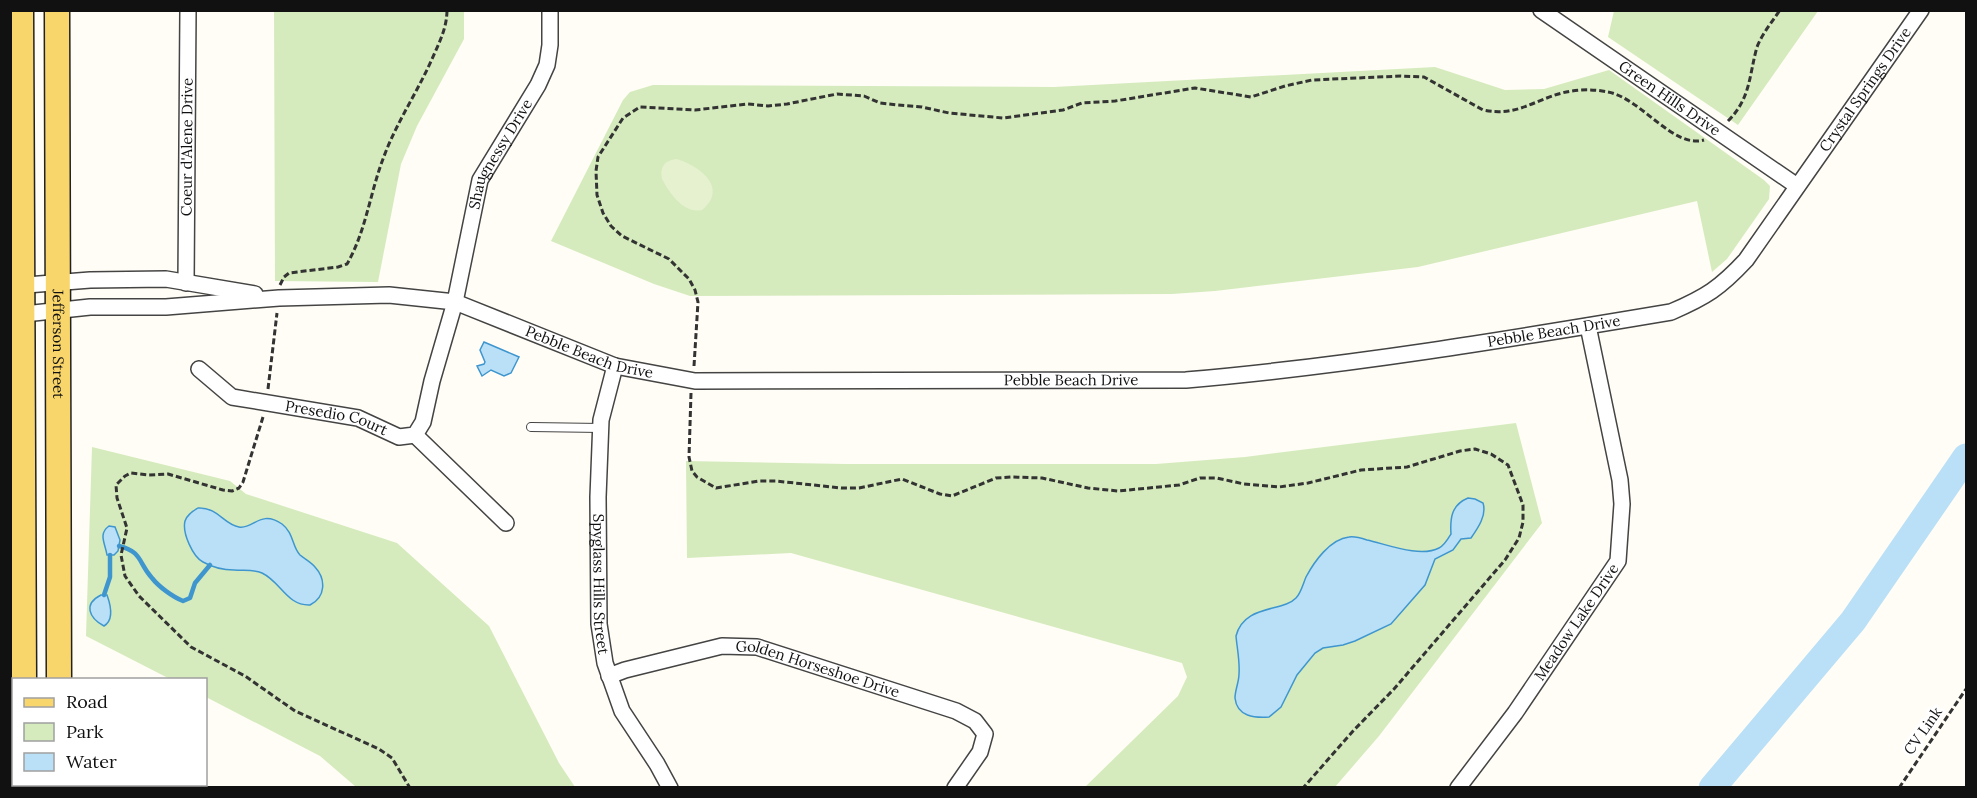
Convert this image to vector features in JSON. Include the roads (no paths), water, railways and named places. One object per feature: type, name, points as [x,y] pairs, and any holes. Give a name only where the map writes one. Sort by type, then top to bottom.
[{"type":"main road","points":[[21,10],[17,315],[24,678]]},
{"type":"main road","name":"Jefferson Street","points":[[57,10],[59,678]]},
{"type":"main road","points":[[24,593],[39,678]]},
{"type":"street","name":"Coeur d'Alene Drive","points":[[186,283],[188,10]]},
{"type":"street","name":"Shaugnessy Drive","points":[[455,302],[480,180],[538,85],[546,65],[550,45],[550,10]]},
{"type":"street","name":"Green Hills Drive","points":[[1541,10],[1797,186]]},
{"type":"street","name":"Crystal Springs Drive","points":[[1808,170],[1921,10]]},
{"type":"street","name":"Pebble Beach Drive","points":[[279,298],[389,295],[455,302],[615,366],[692,381],[1186,380],[1255,374],[1459,347],[1671,312],[1699,300],[1725,283],[1746,260],[1808,170]]},
{"type":"street","points":[[17,286],[90,280],[166,279],[279,298]]},
{"type":"street","points":[[17,315],[90,307],[166,307],[279,298]]},
{"type":"street","points":[[455,302],[432,381],[423,422],[415,435],[506,523]]},
{"type":"street","name":"Meadow Lake Drive","points":[[1458,788],[1515,714],[1618,561],[1622,504],[1620,480],[1588,326]]},
{"type":"street","name":"Spyglass Hills Street","points":[[615,366],[601,420],[598,497],[599,624],[604,663],[622,711],[670,788]]},
{"type":"street","name":"Presedio Court","points":[[199,369],[232,397],[358,418],[399,437],[415,435]]},
{"type":"street","name":"Golden Horseshoe Drive","points":[[609,676],[722,646],[757,647],[956,711],[975,721],[985,734],[980,752],[955,788]]},
{"type":"lane","points":[[531,427],[601,428]]},
{"type":"water","points":[[484,342],[519,357],[511,373],[504,376],[491,370],[482,376],[477,366],[485,362],[480,350]]},
{"type":"water","points":[[1468,498],[1483,503],[1483,517],[1476,530],[1471,538],[1461,539],[1453,550],[1435,559],[1425,585],[1391,624],[1355,641],[1323,648],[1315,653],[1297,675],[1281,707],[1269,717],[1248,715],[1239,709],[1235,698],[1239,677],[1236,636],[1240,626],[1247,619],[1296,598],[1318,558],[1335,542],[1342,539],[1358,537],[1422,552],[1441,547],[1451,534],[1451,518],[1455,509],[1458,504]]},
{"type":"water","points":[[198,508],[211,510],[239,527],[249,526],[262,519],[274,520],[282,524],[289,532],[297,552],[319,572],[322,593],[310,605],[302,604],[295,602],[262,573],[222,569],[203,562],[189,544],[185,532],[187,517]]},
{"type":"water","points":[[109,526],[115,527],[120,540],[118,551],[114,555],[107,555],[103,539],[104,532]]},
{"type":"water","points":[[101,595],[107,595],[110,608],[109,620],[104,626],[95,619],[90,611],[92,603]]},
{"type":"waterway","points":[[1712,788],[1853,621],[1966,457]]},
{"type":"waterway","points":[[119,546],[132,551],[155,581],[183,601],[190,598],[195,583],[210,565]]},
{"type":"waterway","points":[[104,595],[110,577],[110,555]]}]
